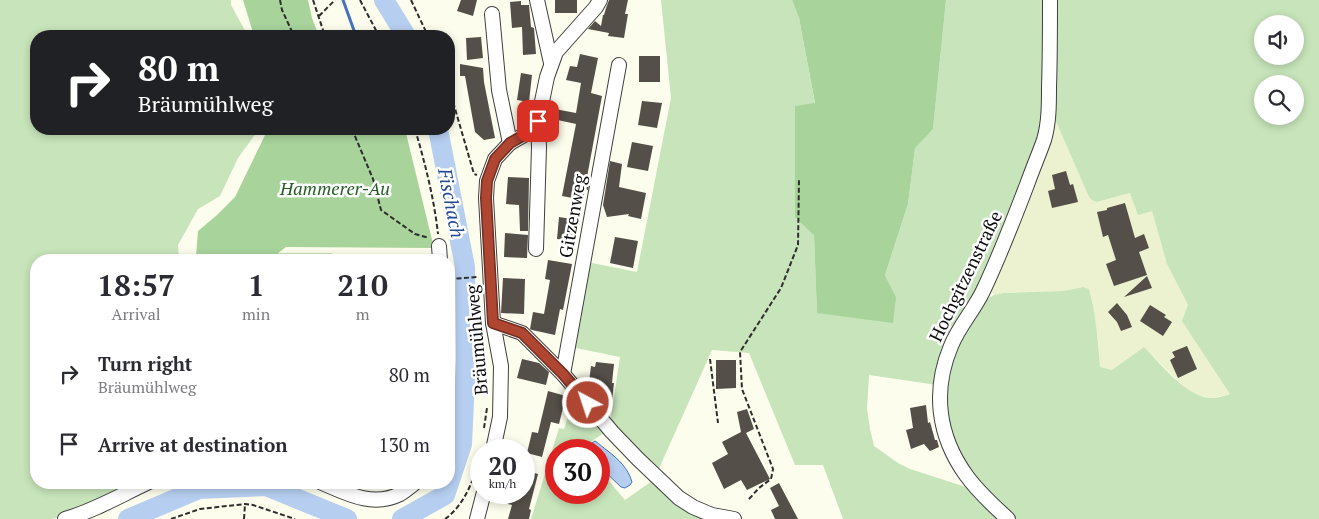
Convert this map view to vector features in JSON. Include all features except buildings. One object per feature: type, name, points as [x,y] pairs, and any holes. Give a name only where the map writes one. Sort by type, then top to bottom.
[{"type":"street","points":[[537,0],[552,64]]},
{"type":"street","points":[[536,249],[538,121],[547,77],[556,52],[600,0]]},
{"type":"street","name":"Hochgitzenstraße","points":[[1008,519],[966,476],[947,441],[940,409],[940,383],[944,364],[951,346],[981,295],[1009,234],[1047,128],[1050,72],[1050,0]]},
{"type":"street","points":[[492,14],[499,90],[510,143]]},
{"type":"street","name":"Gitzenweg","points":[[563,374],[619,65]]},
{"type":"street","name":"Bräumühlweg","points":[[491,439],[500,416],[501,366],[493,323],[486,198],[487,181],[495,159],[510,143],[524,135],[538,121]]},
{"type":"street","points":[[493,323],[522,333],[563,374],[612,432],[679,498],[693,507],[712,515],[734,519]]},
{"type":"street","points":[[65,519],[96,508],[134,489]]},
{"type":"street","points":[[336,489],[359,499],[374,500],[388,499],[401,494],[407,489]]},
{"type":"street","points":[[477,519],[481,504]]},
{"type":"path","points":[[280,0],[282,10],[291,30]]},
{"type":"path","points":[[313,0],[323,30]]},
{"type":"path","points":[[318,17],[335,0]]},
{"type":"path","points":[[360,0],[376,30]]},
{"type":"path","points":[[410,0],[425,30]]},
{"type":"path","points":[[455,109],[474,174],[487,181]]},
{"type":"path","points":[[355,135],[373,179],[381,210],[439,249]]},
{"type":"path","points":[[417,135],[425,163],[435,212],[439,249]]},
{"type":"path","points":[[749,499],[771,479],[773,469],[742,389],[740,352],[781,288],[798,245],[799,179]]},
{"type":"path","points":[[455,279],[478,278]]},
{"type":"path","points":[[710,359],[718,423]]},
{"type":"path","points":[[483,431],[487,405]]},
{"type":"path","points":[[444,519],[454,513],[470,484]]},
{"type":"path","points":[[171,519],[200,509],[245,504],[295,519]]},
{"type":"path","points":[[244,519],[245,504]]},
{"type":"green space","points":[[0,0],[231,0],[231,5],[245,30],[30,30],[30,135],[255,135],[238,158],[220,196],[198,209],[178,245],[179,254],[30,254],[30,489],[126,489],[69,515],[52,519],[0,519]]},
{"type":"green space","points":[[243,0],[308,0],[317,30],[252,30]]},
{"type":"green space","points":[[661,0],[792,0],[799,18],[815,104],[795,106],[814,235],[817,312],[896,297],[885,275],[908,204],[915,147],[933,129],[946,0],[1049,0],[1043,133],[937,385],[869,375],[867,409],[874,446],[910,469],[975,490],[1004,519],[843,519],[823,465],[795,465],[749,353],[712,350],[657,473],[610,423],[620,357],[571,347],[587,262],[637,272],[671,98]]},
{"type":"green space","points":[[792,0],[946,0],[933,129],[915,148],[908,204],[885,275],[896,297],[893,323],[817,313],[814,235],[795,217],[795,106],[815,103],[799,18]]},
{"type":"green space","points":[[1053,0],[1319,0],[1319,519],[1011,519],[957,456],[942,417],[949,359],[985,300],[994,295],[1063,291],[1083,287],[1089,289],[1095,318],[1100,367],[1112,370],[1144,347],[1174,378],[1192,392],[1211,398],[1230,394],[1182,321],[1188,305],[1167,264],[1152,211],[1138,215],[1130,193],[1097,202],[1089,197],[1054,117]]},
{"type":"green space","points":[[1054,117],[1092,200],[1098,202],[1130,193],[1152,211],[1167,264],[1230,394],[1212,398],[1197,395],[1185,388],[1144,347],[1112,370],[1100,367],[1098,339],[1089,289],[1082,287],[1063,291],[994,295],[985,283]]},
{"type":"green space","name":"Hammerer-Au","points":[[265,135],[406,135],[434,248],[286,247],[277,254],[196,254],[198,231],[235,197]]},
{"type":"green space","points":[[332,253],[332,254],[272,254]]},
{"type":"green space","points":[[575,395],[608,431],[595,439],[556,439],[559,428],[564,429]]},
{"type":"green space","points":[[545,474],[545,504],[610,504],[610,482],[625,500],[652,481],[711,519],[531,519]]},
{"type":"water","points":[[610,452],[623,465],[632,482],[625,488],[621,487],[610,476]]},
{"type":"waterway","points":[[343,0],[354,30]]},
{"type":"waterway","name":"Fischach","points":[[384,0],[402,30]]},
{"type":"waterway","name":"Fischach","points":[[439,135],[465,267],[466,358],[462,444],[455,465]]},
{"type":"waterway","name":"Fischach","points":[[128,519],[199,489]]},
{"type":"waterway","name":"Fischach","points":[[273,489],[347,519]]},
{"type":"waterway","name":"Fischach","points":[[402,519],[445,495],[447,489]]},
{"type":"route","points":[[538,121],[524,135],[510,143],[495,159],[487,181],[486,198],[493,323],[522,333],[563,374],[588,403]]}]
